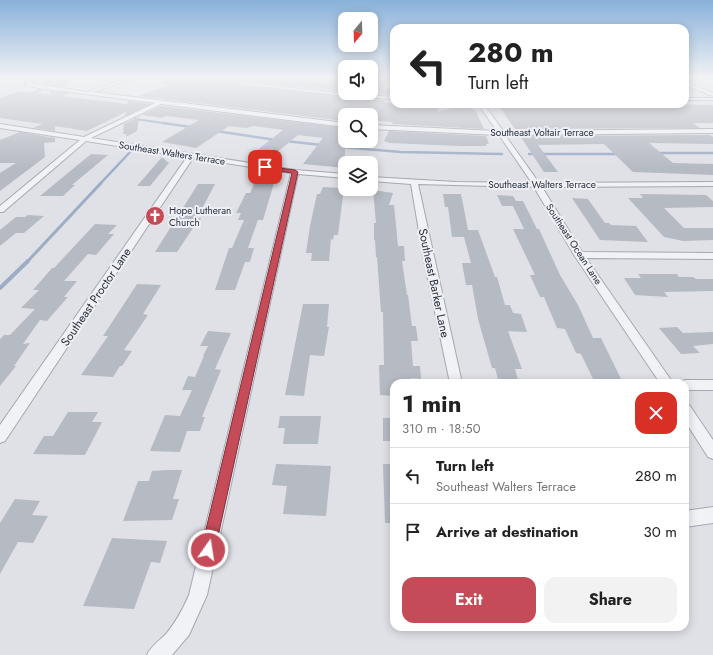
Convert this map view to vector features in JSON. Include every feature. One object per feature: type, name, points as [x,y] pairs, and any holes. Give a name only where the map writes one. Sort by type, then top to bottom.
[{"type":"street","points":[[0,210],[85,139],[150,108]]},
{"type":"street","points":[[198,108],[338,124]]},
{"type":"street","name":"Southeast Ocean Lane","points":[[484,108],[536,184],[579,255],[664,379]]},
{"type":"street","name":"Southeast Voltair Terrace","points":[[378,127],[500,133],[713,131]]},
{"type":"street","name":"Southeast Walters Terrace","points":[[2,128],[85,139],[295,172],[338,175]]},
{"type":"street","name":"Southeast Proctor Lane","points":[[0,437],[191,156]]},
{"type":"street","points":[[157,655],[165,649],[180,631],[190,616],[198,595],[295,172]]},
{"type":"street","name":"Southeast Walters Terrace","points":[[378,179],[414,182],[536,184],[713,184]]},
{"type":"street","name":"Southeast Barker Lane","points":[[414,182],[428,255],[455,379]]},
{"type":"street","points":[[579,255],[713,256]]},
{"type":"street","points":[[689,385],[713,385]]},
{"type":"street","points":[[689,416],[713,452]]},
{"type":"street","points":[[689,518],[713,515]]},
{"type":"building","points":[[0,108],[143,108],[125,116],[126,112],[87,131],[55,126],[55,131],[33,128],[42,124],[0,118]]},
{"type":"building","points":[[158,108],[174,108],[338,127],[338,148],[345,148],[345,156],[338,156],[338,167],[303,164],[323,138],[298,135],[269,159],[250,156],[283,130],[254,126],[246,128],[229,126],[196,148],[162,142],[199,120],[166,116],[162,118],[142,115]]},
{"type":"building","points":[[235,108],[438,108],[438,112],[452,108],[470,108],[475,110],[484,129],[392,124],[393,122],[378,121],[378,108],[338,108],[338,120]]},
{"type":"building","points":[[500,108],[713,108],[713,123],[693,123],[700,128],[515,129]]},
{"type":"building","points":[[139,117],[137,131],[126,137],[126,134],[123,134],[124,124]]},
{"type":"building","points":[[389,131],[486,136],[489,144],[486,144],[486,146],[459,146],[390,143],[384,141]]},
{"type":"building","points":[[20,132],[55,138],[55,142],[44,143],[45,157],[0,191],[0,173],[16,163],[0,163],[0,140]]},
{"type":"building","points":[[710,135],[713,137],[713,144],[649,143],[673,163],[713,164],[713,175],[633,172],[604,144],[538,145],[558,172],[544,172],[520,136]]},
{"type":"building","points":[[91,154],[108,155],[72,185],[75,185],[63,196],[40,196]]},
{"type":"building","points":[[162,157],[169,163],[150,186],[137,186]]},
{"type":"building","points":[[257,177],[272,177],[270,183],[274,183],[263,220],[258,220],[248,248],[254,248],[250,262],[245,262],[235,290],[215,290],[229,248],[232,248],[244,220],[238,220],[241,213],[236,213],[246,193],[250,193]]},
{"type":"building","points":[[198,184],[215,184],[197,218],[201,218],[196,228],[193,228],[177,252],[155,252]]},
{"type":"building","points":[[323,187],[338,188],[338,196],[343,196],[338,235],[334,235],[333,240],[331,239],[329,261],[311,261],[312,253],[306,253],[317,194],[320,194]]},
{"type":"building","points":[[378,191],[393,193],[389,205],[394,205],[398,246],[404,246],[405,261],[402,261],[407,295],[412,326],[416,326],[418,341],[411,341],[413,366],[420,366],[421,379],[390,379],[390,396],[380,395],[379,365],[384,365],[383,312],[381,312],[377,257],[374,240],[374,223],[376,223],[374,196],[378,196]]},
{"type":"building","points":[[443,194],[461,194],[468,230],[478,230],[495,277],[497,277],[505,305],[510,305],[513,313],[521,314],[527,332],[508,331],[522,369],[515,369],[518,379],[498,379],[495,368],[492,368],[478,319],[472,285],[466,285],[462,263],[471,263],[464,237],[452,237],[448,207],[445,207]]},
{"type":"building","points":[[640,194],[706,195],[713,201],[713,207],[664,208],[684,228],[713,228],[713,240],[683,241],[664,237],[628,198],[643,198]]},
{"type":"building","points":[[497,195],[513,196],[516,201],[523,201],[537,229],[539,229],[560,275],[578,305],[593,338],[601,338],[621,379],[593,379],[581,354],[576,353],[565,329],[557,328],[544,297],[540,297],[530,275],[535,275],[513,229],[524,229],[513,206],[502,206]]},
{"type":"building","points":[[572,198],[588,199],[605,223],[609,223],[611,225],[636,226],[648,242],[600,240]]},
{"type":"building","points":[[28,215],[44,216],[24,233],[16,233],[0,246],[0,230],[16,217],[25,217]]},
{"type":"building","points":[[95,224],[117,225],[108,234],[114,234],[96,255],[88,254],[64,281],[77,281],[64,297],[68,297],[47,321],[40,320],[23,344],[30,343],[14,366],[16,366],[0,386],[0,339],[4,335],[10,335],[35,309],[21,308],[39,290],[33,290],[52,268],[54,268]]},
{"type":"building","points":[[638,274],[677,274],[679,277],[713,279],[713,291],[664,292],[668,297],[635,295],[624,278],[641,278]]},
{"type":"building","points":[[137,284],[161,285],[143,314],[148,315],[124,350],[132,351],[113,377],[81,375],[108,336],[103,336]]},
{"type":"building","points":[[303,304],[329,304],[327,327],[329,327],[324,356],[310,355],[304,396],[285,395]]},
{"type":"building","points":[[677,327],[683,333],[713,332],[713,344],[693,346],[700,353],[681,354],[659,328]]},
{"type":"building","points":[[208,331],[231,333],[215,369],[221,370],[202,417],[205,417],[200,431],[187,431],[180,452],[150,451],[165,415],[180,416],[192,390],[182,390],[188,376],[195,377],[208,346],[200,346]]},
{"type":"building","points":[[68,412],[98,412],[92,422],[102,422],[85,455],[33,454],[44,436],[53,436]]},
{"type":"building","points":[[280,416],[321,416],[318,444],[283,444],[285,428],[278,428]]},
{"type":"building","points":[[383,418],[390,418],[390,441],[383,441]]},
{"type":"building","points":[[276,464],[331,466],[326,516],[283,514],[287,486],[272,485]]},
{"type":"building","points":[[383,464],[390,464],[390,523],[385,523]]},
{"type":"building","points":[[182,470],[173,499],[179,499],[172,520],[123,521],[138,481],[149,481],[152,471]]},
{"type":"building","points":[[15,499],[40,501],[32,515],[48,516],[33,543],[18,542],[0,574],[0,523]]},
{"type":"building","points":[[112,538],[167,541],[160,563],[151,562],[134,609],[83,606]]},
{"type":"waterway","points":[[135,119],[191,127]]},
{"type":"waterway","points":[[216,131],[276,140]]},
{"type":"waterway","points":[[285,141],[322,145]]},
{"type":"waterway","points":[[353,148],[401,152],[502,154]]},
{"type":"waterway","points":[[100,184],[131,151]]},
{"type":"waterway","points":[[657,153],[713,153]]},
{"type":"waterway","points":[[529,154],[619,154]]},
{"type":"waterway","points":[[27,262],[101,183]]},
{"type":"waterway","points":[[0,288],[27,262]]},
{"type":"place","name":"Hope Lutheran Church","points":[[155,216]]},
{"type":"route","points":[[208,550],[295,172],[265,167]]}]
